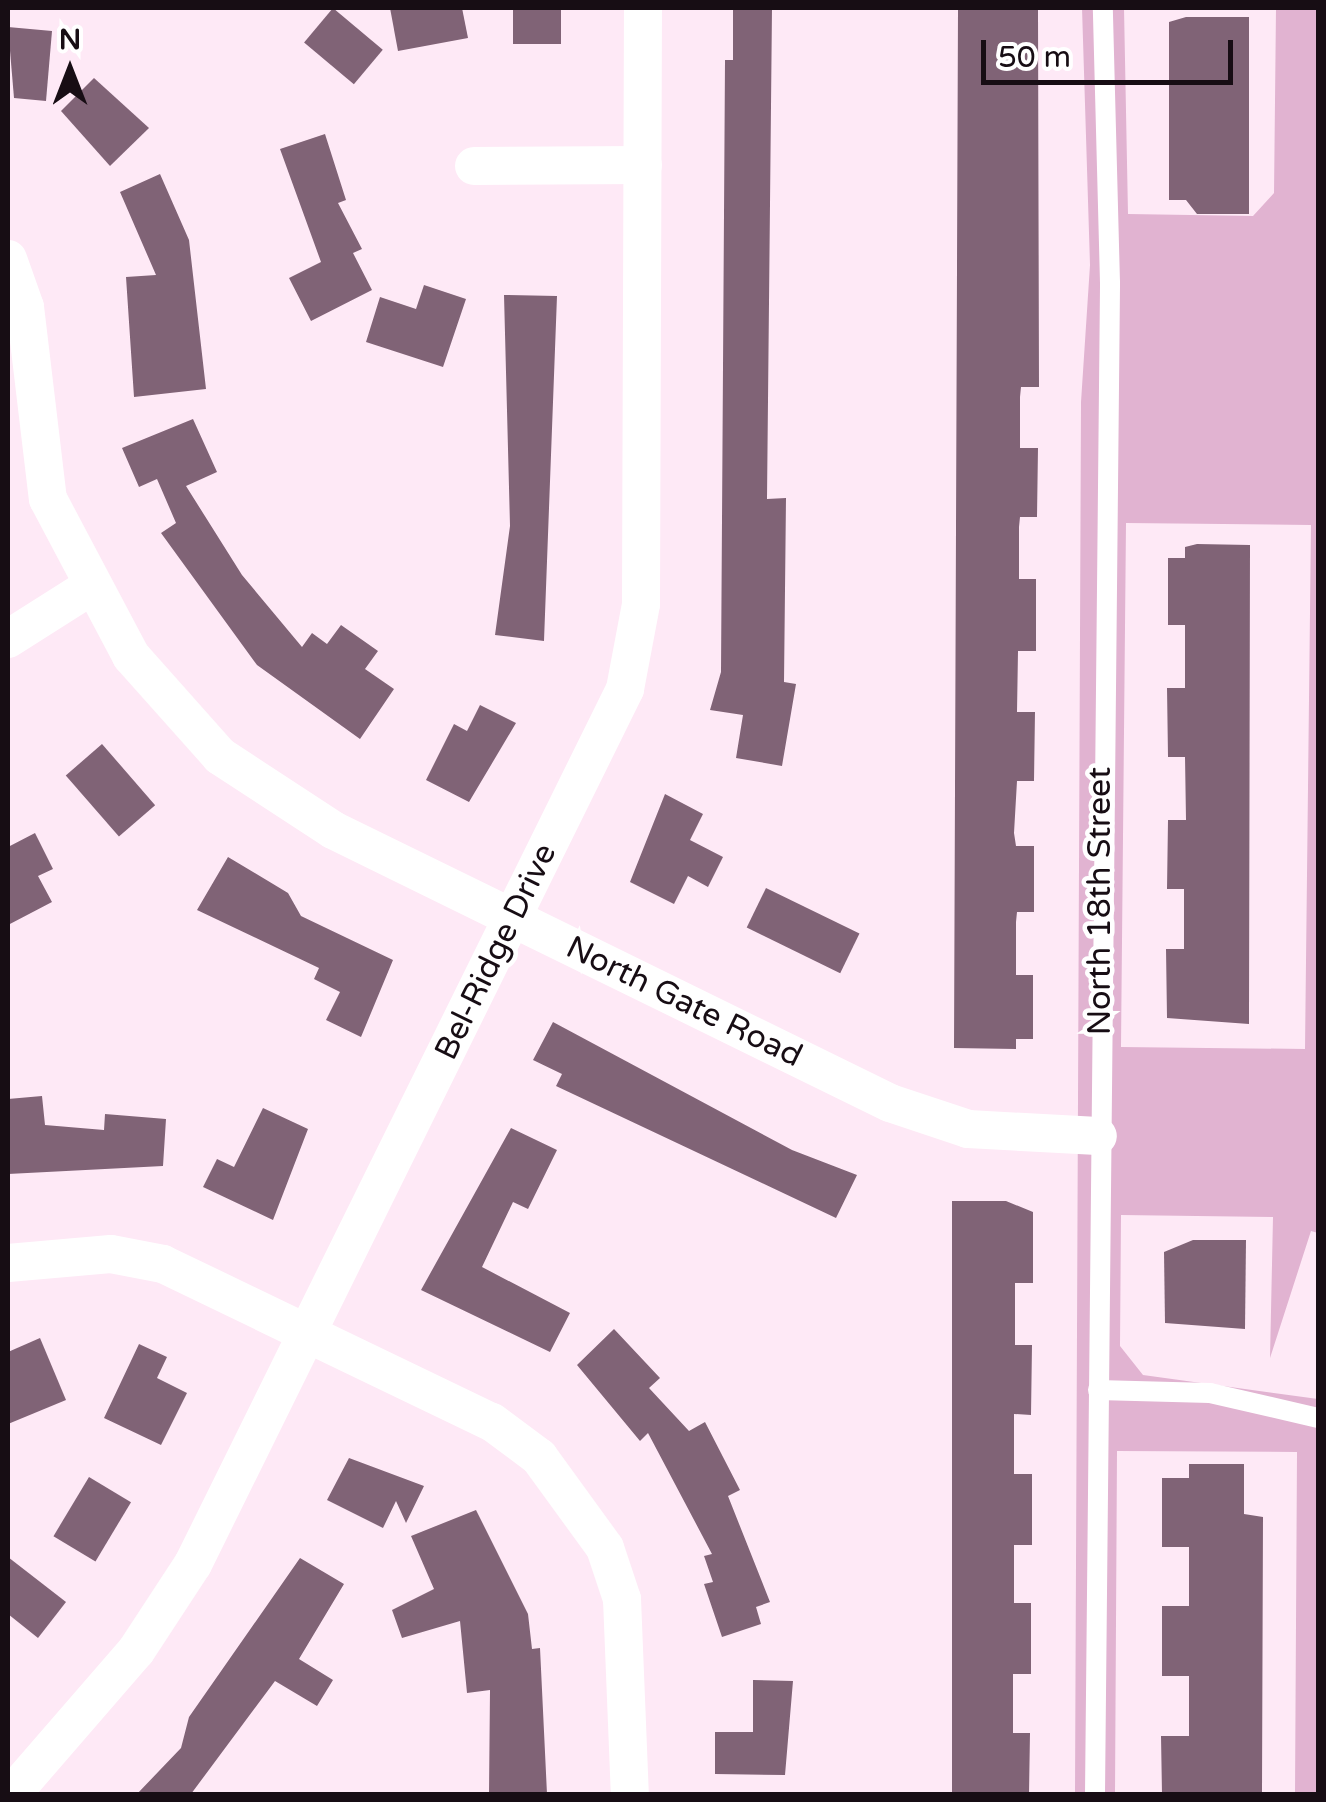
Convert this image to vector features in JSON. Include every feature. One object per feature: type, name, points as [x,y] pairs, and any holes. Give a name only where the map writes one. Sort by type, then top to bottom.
[{"type":"street","name":"Bel-Ridge Drive","points":[[12,1794],[136,1651],[193,1564],[312,1330],[512,918],[636,650],[643,8]]},
{"type":"street","points":[[474,166],[642,165]]},
{"type":"street","name":"North Gate Road","points":[[8,260],[30,336],[37,460],[90,586],[168,704],[220,756],[333,830],[932,1120],[1010,1135],[1098,1136]]},
{"type":"street","points":[[8,639],[90,586]]},
{"type":"street","points":[[8,1263],[112,1254],[164,1264],[312,1330],[492,1422],[576,1502],[622,1598],[630,1794]]},
{"type":"lane","name":"North 18th Street","points":[[1095,1794],[1098,1136],[1110,282],[1103,8]]},
{"type":"lane","points":[[1098,1390],[1210,1394],[1318,1418]]},
{"type":"shaded area","points":[[1082,8],[1124,8],[1128,214],[1253,216],[1274,193],[1276,8],[1318,8],[1318,1233],[1311,1231],[1270,1358],[1273,1217],[1121,1215],[1120,1346],[1143,1375],[1318,1399],[1318,1794],[1295,1794],[1297,1452],[1117,1451],[1115,1794],[1075,1794],[1081,402],[1090,265]],"holes":[[[1126,523],[1311,525],[1305,1049],[1121,1047]]]},
{"type":"building","points":[[333,8],[383,50],[354,84],[304,42]]},
{"type":"building","points":[[390,8],[462,8],[468,38],[398,51]]},
{"type":"building","points":[[513,8],[561,8],[561,44],[513,44]]},
{"type":"building","points":[[733,8],[772,8],[767,499],[786,498],[784,682],[796,684],[782,766],[736,758],[743,715],[710,710],[721,672],[725,60],[733,60]]},
{"type":"building","points":[[958,8],[1038,8],[1039,387],[1021,387],[1020,397],[1020,448],[1038,448],[1037,517],[1020,517],[1019,527],[1019,579],[1036,579],[1036,651],[1018,651],[1017,712],[1035,712],[1034,781],[1017,781],[1014,833],[1016,846],[1034,846],[1034,912],[1017,912],[1016,922],[1016,975],[1033,975],[1033,1039],[1016,1039],[1016,1049],[954,1048]]},
{"type":"building","points":[[1186,17],[1249,17],[1249,214],[1197,214],[1186,200],[1169,200],[1169,22]]},
{"type":"building","points":[[8,27],[52,31],[46,101],[14,98]]},
{"type":"building","points":[[94,78],[149,128],[110,166],[61,111]]},
{"type":"building","points":[[325,134],[346,200],[338,203],[362,249],[353,253],[372,290],[311,321],[289,278],[321,262],[280,149]]},
{"type":"building","points":[[160,174],[189,240],[206,389],[134,397],[126,277],[156,275],[120,192]]},
{"type":"building","points":[[424,285],[466,299],[443,367],[366,342],[380,297],[416,309]]},
{"type":"building","points":[[504,295],[557,296],[544,641],[495,635],[510,526]]},
{"type":"building","points":[[193,419],[217,472],[186,486],[242,575],[302,647],[312,633],[327,644],[341,625],[378,651],[365,669],[394,689],[360,739],[257,665],[161,533],[176,523],[157,479],[139,487],[122,448]]},
{"type":"building","points":[[1250,545],[1249,1024],[1167,1018],[1166,949],[1184,949],[1184,889],[1167,889],[1168,820],[1186,820],[1185,757],[1168,757],[1167,688],[1185,688],[1185,625],[1168,625],[1168,558],[1185,558],[1185,547]]},
{"type":"building","points":[[480,705],[516,723],[469,802],[426,780],[454,724],[467,731]]},
{"type":"building","points":[[102,744],[155,805],[119,837],[66,775]]},
{"type":"building","points":[[665,794],[703,814],[690,840],[723,857],[708,887],[688,876],[674,904],[630,882]]},
{"type":"building","points":[[35,833],[53,869],[38,876],[52,902],[8,925],[8,847]]},
{"type":"building","points":[[228,857],[288,893],[301,916],[393,960],[361,1037],[326,1020],[340,992],[314,979],[319,968],[197,910]]},
{"type":"building","points":[[766,888],[859,934],[840,973],[747,928]]},
{"type":"building","points":[[553,1022],[792,1150],[857,1175],[836,1218],[556,1086],[562,1074],[533,1060]]},
{"type":"building","points":[[42,1096],[45,1125],[104,1130],[105,1114],[166,1119],[163,1166],[8,1174],[8,1099]]},
{"type":"building","points":[[263,1108],[308,1129],[273,1220],[203,1187],[217,1159],[234,1167]]},
{"type":"building","points":[[511,1128],[557,1150],[528,1209],[513,1202],[482,1267],[570,1313],[550,1352],[421,1290]]},
{"type":"building","points":[[952,1201],[1006,1201],[1033,1212],[1033,1283],[1015,1283],[1015,1345],[1032,1345],[1031,1415],[1014,1414],[1014,1474],[1032,1474],[1032,1545],[1014,1545],[1014,1603],[1031,1603],[1031,1674],[1013,1674],[1013,1733],[1030,1733],[1029,1794],[952,1794]]},
{"type":"building","points":[[1193,1240],[1246,1240],[1245,1329],[1165,1323],[1164,1252]]},
{"type":"building","points":[[614,1329],[660,1378],[649,1388],[689,1431],[705,1422],[740,1490],[728,1496],[770,1602],[756,1607],[761,1624],[722,1637],[704,1584],[713,1582],[704,1556],[712,1554],[648,1433],[640,1441],[577,1365]]},
{"type":"building","points":[[40,1338],[66,1400],[8,1424],[8,1352]]},
{"type":"building","points":[[139,1344],[167,1357],[157,1378],[187,1393],[161,1445],[104,1418]]},
{"type":"building","points":[[349,1458],[424,1486],[406,1523],[396,1501],[383,1528],[327,1500]]},
{"type":"building","points":[[1189,1464],[1244,1464],[1244,1514],[1263,1517],[1262,1794],[1162,1794],[1161,1736],[1189,1736],[1189,1676],[1162,1676],[1162,1606],[1189,1606],[1189,1547],[1162,1547],[1162,1478],[1189,1478]]},
{"type":"building","points":[[89,1477],[131,1502],[95,1561],[53,1536]]},
{"type":"building","points":[[476,1510],[528,1614],[532,1649],[540,1648],[547,1794],[489,1794],[490,1690],[467,1693],[460,1621],[402,1638],[392,1610],[434,1589],[411,1536]]},
{"type":"building","points":[[8,1557],[66,1602],[38,1638],[8,1614]]},
{"type":"building","points":[[300,1558],[344,1584],[299,1659],[333,1680],[317,1706],[275,1681],[191,1794],[137,1794],[181,1748],[189,1717]]},
{"type":"building","points":[[753,1680],[793,1681],[785,1775],[715,1774],[715,1732],[753,1732]]}]
